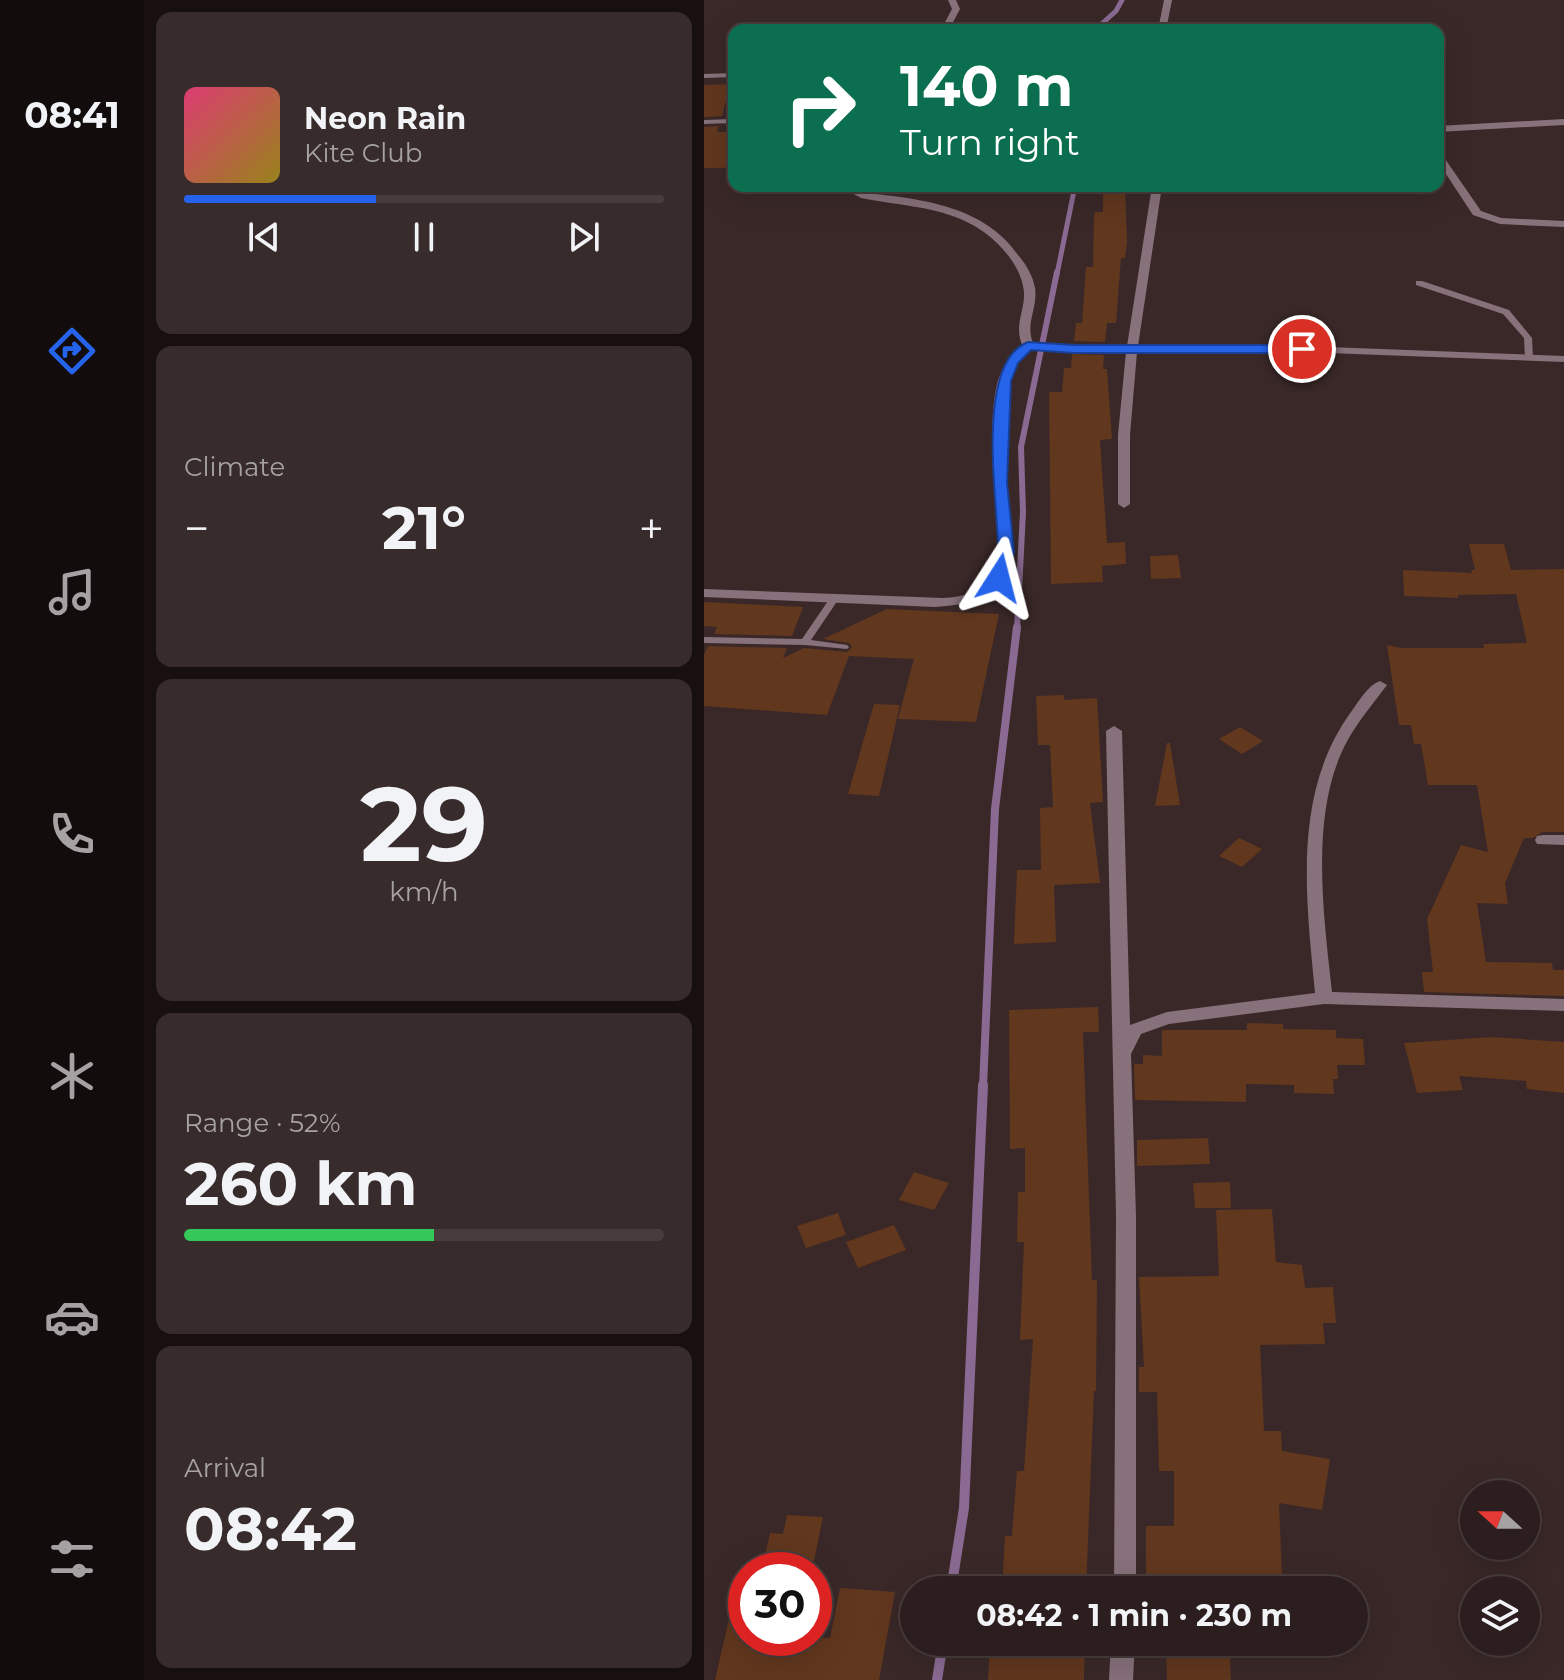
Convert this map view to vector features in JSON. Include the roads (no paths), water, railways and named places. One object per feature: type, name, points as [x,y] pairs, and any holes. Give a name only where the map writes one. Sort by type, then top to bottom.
[{"type":"street","points":[[948,24],[956,9],[952,0]]},
{"type":"street","points":[[1163,24],[1168,0]]},
{"type":"street","points":[[1444,129],[1564,122]]},
{"type":"street","points":[[1444,164],[1477,213],[1500,221],[1564,224]]},
{"type":"street","points":[[858,192],[865,196],[959,211],[979,221],[999,237],[1017,258],[1030,292],[1021,330],[1032,347]]},
{"type":"street","points":[[1124,504],[1124,435],[1132,348],[1156,192]]},
{"type":"street","points":[[704,593],[833,600],[960,602],[982,593],[999,578],[1006,552],[1000,483],[1004,381],[1012,362],[1032,347],[1302,349],[1564,359]]},
{"type":"street","points":[[1324,998],[1315,860],[1322,796],[1328,765],[1358,711],[1380,685]]},
{"type":"street","points":[[1114,731],[1124,1051],[1128,1524],[1126,1576]]},
{"type":"street","points":[[1543,840],[1564,840]]},
{"type":"street","points":[[1124,1051],[1134,1030],[1167,1018],[1324,998],[1564,1005]]},
{"type":"street","points":[[1121,1680],[1122,1656]]},
{"type":"lane","points":[[704,76],[728,75]]},
{"type":"lane","points":[[704,122],[728,121]]},
{"type":"lane","points":[[1419,283],[1506,312],[1528,338],[1529,358]]},
{"type":"lane","points":[[805,642],[833,600]]},
{"type":"lane","points":[[704,640],[805,642],[844,647]]},
{"type":"waterway","points":[[1102,24],[1116,11],[1122,0]]},
{"type":"waterway","points":[[1057,274],[1074,192]]},
{"type":"waterway","points":[[1017,629],[1023,512],[1021,447],[1057,272]]},
{"type":"waterway","points":[[983,1087],[995,809],[1017,627]]},
{"type":"waterway","points":[[953,1576],[964,1508],[983,1085]]},
{"type":"waterway","points":[[937,1680],[941,1656]]}]
